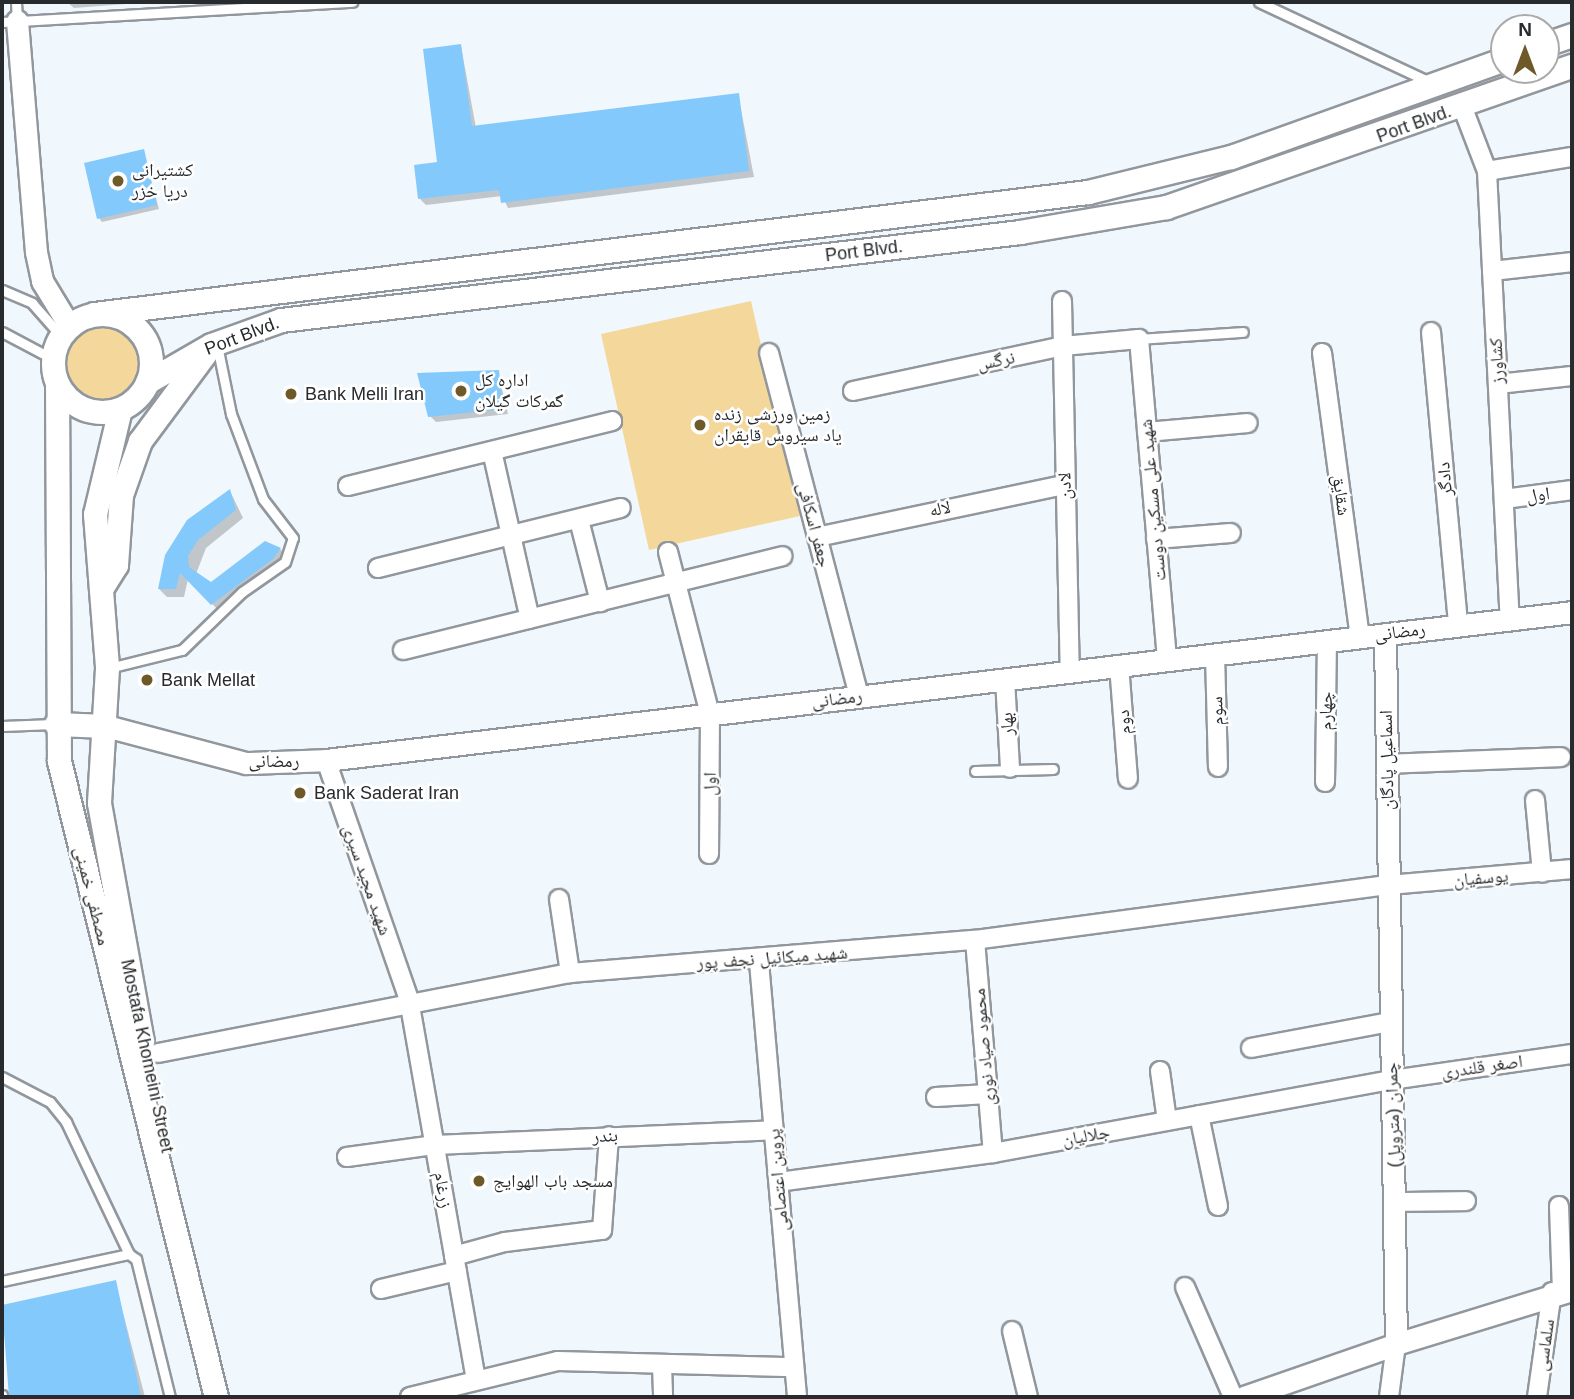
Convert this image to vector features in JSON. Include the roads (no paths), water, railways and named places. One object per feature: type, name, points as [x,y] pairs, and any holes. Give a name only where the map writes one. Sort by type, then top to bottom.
[{"type":"main road","name":"Port Blvd.","points":[[94,314],[1016,203],[1159,178],[1490,65]]},
{"type":"main road","name":"Port Blvd.","points":[[147,382],[214,344],[281,320],[1020,232],[1166,207],[1572,66]]},
{"type":"main road","points":[[715,238],[719,268]]},
{"type":"main road","points":[[107,668],[96,514],[120,409],[147,382],[151,356],[140,332],[118,317],[94,314],[65,331],[53,359],[57,383],[83,409],[120,409]]},
{"type":"main road","points":[[101,589],[116,565],[121,495],[140,442],[214,344]]},
{"type":"main road","name":"مصطفی خمینی","points":[[57,383],[56,724],[59,761],[216,1397]]},
{"type":"main road","name":"Mostafa Khomeini Street","points":[[107,668],[102,834],[144,1056],[227,1397]]},
{"type":"main road","points":[[56,724],[106,726]]},
{"type":"street","points":[[11,15],[36,252],[42,281],[65,331]]},
{"type":"street","name":"کشاورز","points":[[1462,106],[1487,172],[1510,620]]},
{"type":"street","points":[[1487,172],[1572,157]]},
{"type":"street","points":[[1492,271],[1572,261]]},
{"type":"street","name":"لادن","points":[[1062,302],[1070,671]]},
{"type":"street","name":"دادگر","points":[[1432,332],[1458,625]]},
{"type":"street","name":"نرگس","points":[[853,391],[1063,346],[1139,340]]},
{"type":"street","name":"شهید علی مسکین دوست","points":[[1139,340],[1167,660]]},
{"type":"street","name":"جعفر اسکافی","points":[[769,353],[859,696]]},
{"type":"street","name":"شقایق","points":[[1322,353],[1360,637]]},
{"type":"street","points":[[1498,384],[1572,376]]},
{"type":"street","points":[[348,486],[612,421]]},
{"type":"street","points":[[1147,432],[1248,423]]},
{"type":"street","points":[[492,451],[530,619]]},
{"type":"street","name":"لاله","points":[[817,537],[1064,485]]},
{"type":"street","name":"اول","points":[[1504,499],[1572,490]]},
{"type":"street","points":[[378,568],[510,532],[579,520],[621,508]]},
{"type":"street","points":[[579,520],[600,602]]},
{"type":"street","points":[[1156,539],[1231,533]]},
{"type":"street","name":"اول","points":[[668,552],[710,714],[709,854]]},
{"type":"street","points":[[403,650],[783,556]]},
{"type":"street","name":"رمضانی","points":[[106,726],[246,763],[326,760],[1572,612]]},
{"type":"street","name":"اسماعیل پادگان","points":[[1385,634],[1389,885]]},
{"type":"street","name":"چهارم","points":[[1325,782],[1327,641]]},
{"type":"street","name":"سوم","points":[[1215,654],[1218,767]]},
{"type":"street","name":"دوم","points":[[1119,666],[1128,779]]},
{"type":"street","name":"بهار","points":[[1005,679],[1010,768]]},
{"type":"street","points":[[1387,764],[1561,757]]},
{"type":"street","name":"شهید مجید سیری","points":[[326,760],[409,1000]]},
{"type":"street","points":[[1535,800],[1542,873]]},
{"type":"street","name":"یوسفیان","points":[[1389,885],[1572,869]]},
{"type":"street","name":"شهید میکائیل نجف پور","points":[[158,1053],[409,1000],[570,973],[759,962],[975,940],[1389,885]]},
{"type":"street","name":"چمران (متروپل)","points":[[1389,885],[1391,1080],[1396,1202],[1396,1344]]},
{"type":"street","points":[[559,899],[570,973]]},
{"type":"street","name":"محمود صیاد نوری","points":[[975,940],[993,1153]]},
{"type":"street","name":"پروین اعتصامی","points":[[759,962],[797,1397]]},
{"type":"street","name":"زرغام","points":[[409,1000],[476,1380]]},
{"type":"street","points":[[1251,1048],[1391,1022]]},
{"type":"street","name":"اصغر قلندری","points":[[1391,1080],[1572,1054]]},
{"type":"street","points":[[1160,1072],[1167,1121]]},
{"type":"street","name":"جلالیان","points":[[779,1182],[993,1153],[1391,1080]]},
{"type":"street","points":[[936,1097],[988,1094]]},
{"type":"street","points":[[1199,1115],[1218,1206]]},
{"type":"street","name":"بندر","points":[[347,1157],[435,1145],[774,1130]]},
{"type":"street","points":[[381,1289],[456,1264],[505,1242],[602,1230],[609,1136]]},
{"type":"street","points":[[1396,1202],[1466,1201]]},
{"type":"street","name":"سلماسی","points":[[1537,1397],[1562,1291],[1559,1206]]},
{"type":"street","points":[[1185,1287],[1233,1397]]},
{"type":"street","points":[[1244,1397],[1396,1344],[1562,1291]]},
{"type":"street","points":[[1012,1331],[1028,1397]]},
{"type":"street","points":[[1389,1397],[1396,1344]]},
{"type":"street","points":[[410,1397],[558,1361],[794,1367]]},
{"type":"street","points":[[662,1365],[663,1397]]},
{"type":"lane","points":[[11,15],[352,2]]},
{"type":"lane","points":[[1259,2],[1434,85]]},
{"type":"lane","points":[[2,290],[32,303],[65,331]]},
{"type":"lane","points":[[2,332],[53,359]]},
{"type":"lane","points":[[1139,340],[1243,332]]},
{"type":"lane","points":[[107,668],[182,650],[242,592],[285,562],[293,538],[291,527],[263,499],[231,414],[214,344]]},
{"type":"lane","points":[[2,726],[56,724]]},
{"type":"lane","points":[[975,771],[1010,768],[1053,769]]},
{"type":"lane","points":[[2,1077],[50,1102],[66,1122],[129,1254],[136,1259],[170,1397]]},
{"type":"lane","points":[[2,1281],[129,1254]]},
{"type":"place","name":"کشتیرانی دریا خزر","points":[[118,181]]},
{"type":"place","name":"اداره کل گمرکات گیلان","points":[[461,391]]},
{"type":"place","name":"Bank Melli Iran","points":[[291,394]]},
{"type":"place","name":"زمین ورزشی زنده یاد سیروس قایقران","points":[[700,425]]},
{"type":"place","name":"Bank Mellat","points":[[147,680]]},
{"type":"place","name":"Bank Saderat Iran","points":[[300,793]]},
{"type":"place","name":"مسجد باب الهوایج","points":[[479,1181]]}]
